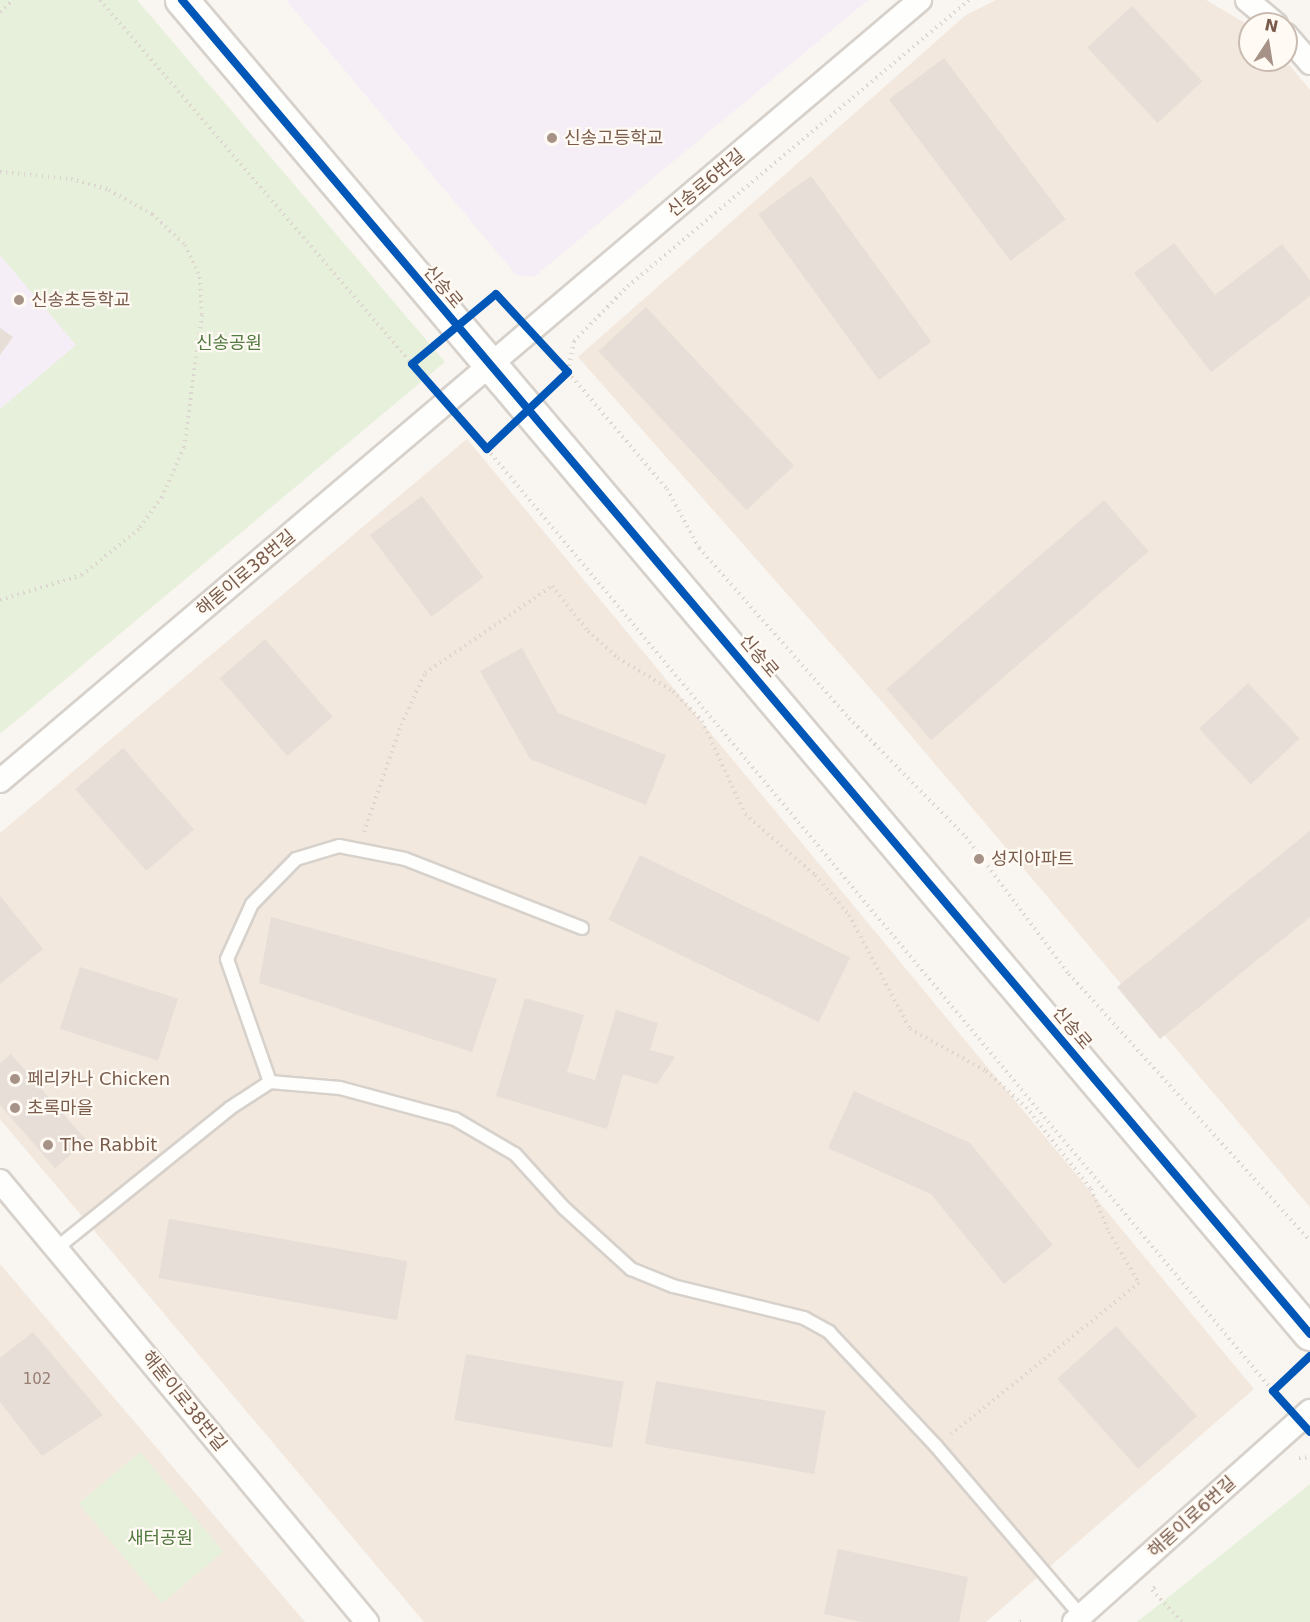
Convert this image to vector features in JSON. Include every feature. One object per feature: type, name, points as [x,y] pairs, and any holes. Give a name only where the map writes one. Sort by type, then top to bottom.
[{"type":"street","name":"신송로","points":[[182,0],[530,407],[1310,1334]]},
{"type":"street","name":"신송로6번길","points":[[492,365],[920,0]]},
{"type":"street","points":[[1247,0],[1262,12]]},
{"type":"street","points":[[1298,49],[1310,63]]},
{"type":"street","name":"해돋이로38번길","points":[[0,780],[492,365]]},
{"type":"street","name":"해돋이로38번길","points":[[0,1181],[367,1622]]},
{"type":"street","name":"해돋이로6번길","points":[[1077,1619],[1305,1416]]},
{"type":"lane","points":[[270,1082],[227,959],[252,904],[296,859],[339,846],[405,859],[582,928]]},
{"type":"lane","points":[[58,1248],[204,1129],[270,1082],[340,1088],[454,1119],[515,1154],[564,1208],[631,1269],[673,1286],[804,1318],[829,1332],[936,1446],[1077,1619]]},
{"type":"path","points":[[0,12],[13,0]]},
{"type":"path","points":[[100,0],[447,403]]},
{"type":"path","points":[[530,407],[568,372],[574,341],[625,288],[969,0]]},
{"type":"path","points":[[0,172],[71,179],[109,190],[152,214],[185,245],[200,277],[202,315],[184,447],[162,497],[139,529],[82,575],[0,600]]},
{"type":"path","points":[[531,332],[667,489],[699,549],[849,718],[966,837],[1069,974],[1310,1241]]},
{"type":"path","points":[[412,364],[421,357]]},
{"type":"path","points":[[480,441],[1273,1391],[1305,1416]]},
{"type":"path","points":[[487,449],[496,441]]},
{"type":"path","points":[[359,850],[372,800],[425,673],[552,586],[588,631],[618,658],[673,691],[702,721],[745,814],[815,875],[849,915],[910,1029],[986,1071],[1026,1107],[1090,1189],[1109,1232],[1139,1283],[936,1446]]},
{"type":"path","points":[[1273,1391],[1280,1384]]},
{"type":"path","points":[[1293,1464],[1302,1456],[1310,1457]]},
{"type":"path","points":[[1134,1569],[1182,1622]]},
{"type":"path","points":[[1152,1590],[1161,1582]]},
{"type":"shaded area","name":"신송고등학교","points":[[286,0],[868,0],[534,277],[516,275]]},
{"type":"shaded area","points":[[996,0],[1206,0],[1238,19],[1238,72],[1295,72],[1310,90],[1310,1207],[885,705],[578,357],[966,15]]},
{"type":"shaded area","name":"신송초등학교","points":[[0,255],[77,345],[0,409]]},
{"type":"shaded area","points":[[467,439],[1254,1389],[986,1622],[424,1622],[0,1119],[0,833]]},
{"type":"shaded area","points":[[0,1264],[305,1622],[0,1622]]},
{"type":"green space","name":"신송공원","points":[[0,0],[137,0],[445,362],[0,734],[0,409],[76,345],[0,255]]},
{"type":"green space","name":"새터공원","points":[[140,1452],[224,1552],[162,1603],[79,1503]]},
{"type":"green space","points":[[1310,1484],[1310,1622],[1137,1622]]},
{"type":"building","points":[[1132,6],[1202,81],[1158,123],[1087,48]]},
{"type":"building","points":[[944,58],[1066,219],[1010,261],[889,100]]},
{"type":"building","points":[[811,176],[931,342],[879,380],[758,214]]},
{"type":"building","points":[[1174,243],[1215,295],[1282,244],[1310,280],[1310,296],[1211,372],[1134,273]]},
{"type":"building","points":[[646,307],[794,466],[746,510],[598,351]]},
{"type":"building","points":[[0,328],[13,337],[0,355]]},
{"type":"building","points":[[422,496],[483,577],[431,617],[370,535]]},
{"type":"building","points":[[1104,500],[1149,551],[931,740],[887,689]]},
{"type":"building","points":[[265,639],[333,717],[287,756],[220,678]]},
{"type":"building","points":[[522,648],[558,713],[666,755],[646,805],[530,759],[480,671]]},
{"type":"building","points":[[1248,683],[1300,739],[1251,784],[1199,729]]},
{"type":"building","points":[[123,748],[194,830],[146,871],[75,789]]},
{"type":"building","points":[[1310,831],[1310,917],[1160,1039],[1117,987]]},
{"type":"building","points":[[640,855],[850,958],[819,1022],[608,920]]},
{"type":"building","points":[[0,896],[43,949],[0,984]]},
{"type":"building","points":[[271,917],[497,979],[472,1052],[259,983]]},
{"type":"building","points":[[80,967],[178,999],[158,1061],[60,1029]]},
{"type":"building","points":[[525,998],[584,1015],[567,1072],[595,1080],[616,1010],[658,1023],[650,1050],[675,1057],[657,1084],[623,1074],[607,1129],[496,1096]]},
{"type":"building","points":[[11,1054],[87,1141],[55,1168],[0,1105],[0,1063]]},
{"type":"building","points":[[854,1091],[970,1143],[1053,1245],[1004,1284],[931,1194],[828,1148]]},
{"type":"building","points":[[169,1219],[407,1261],[397,1320],[159,1278]]},
{"type":"building","points":[[1116,1326],[1197,1416],[1138,1469],[1057,1379]]},
{"type":"building","points":[[33,1332],[103,1415],[42,1456],[0,1402],[0,1358]]},
{"type":"building","points":[[466,1354],[624,1382],[612,1448],[454,1420]]},
{"type":"building","points":[[656,1381],[825,1411],[814,1474],[645,1444]]},
{"type":"building","points":[[838,1549],[968,1577],[959,1622],[862,1622],[824,1614]]},
{"type":"cycle path","points":[[182,0],[1310,1334]]},
{"type":"cycle path","points":[[496,294],[568,372],[487,449],[412,364],[496,294]]},
{"type":"cycle path","points":[[1310,1356],[1273,1391],[1310,1432]]},
{"type":"place","name":"신송고등학교","points":[[552,138]]},
{"type":"place","name":"신송초등학교","points":[[19,300]]},
{"type":"place","name":"성지아파트","points":[[979,859]]},
{"type":"place","name":"페리카나 Chicken","points":[[15,1079]]},
{"type":"place","name":"초록마을","points":[[15,1108]]},
{"type":"place","name":"The Rabbit","points":[[48,1145]]}]
